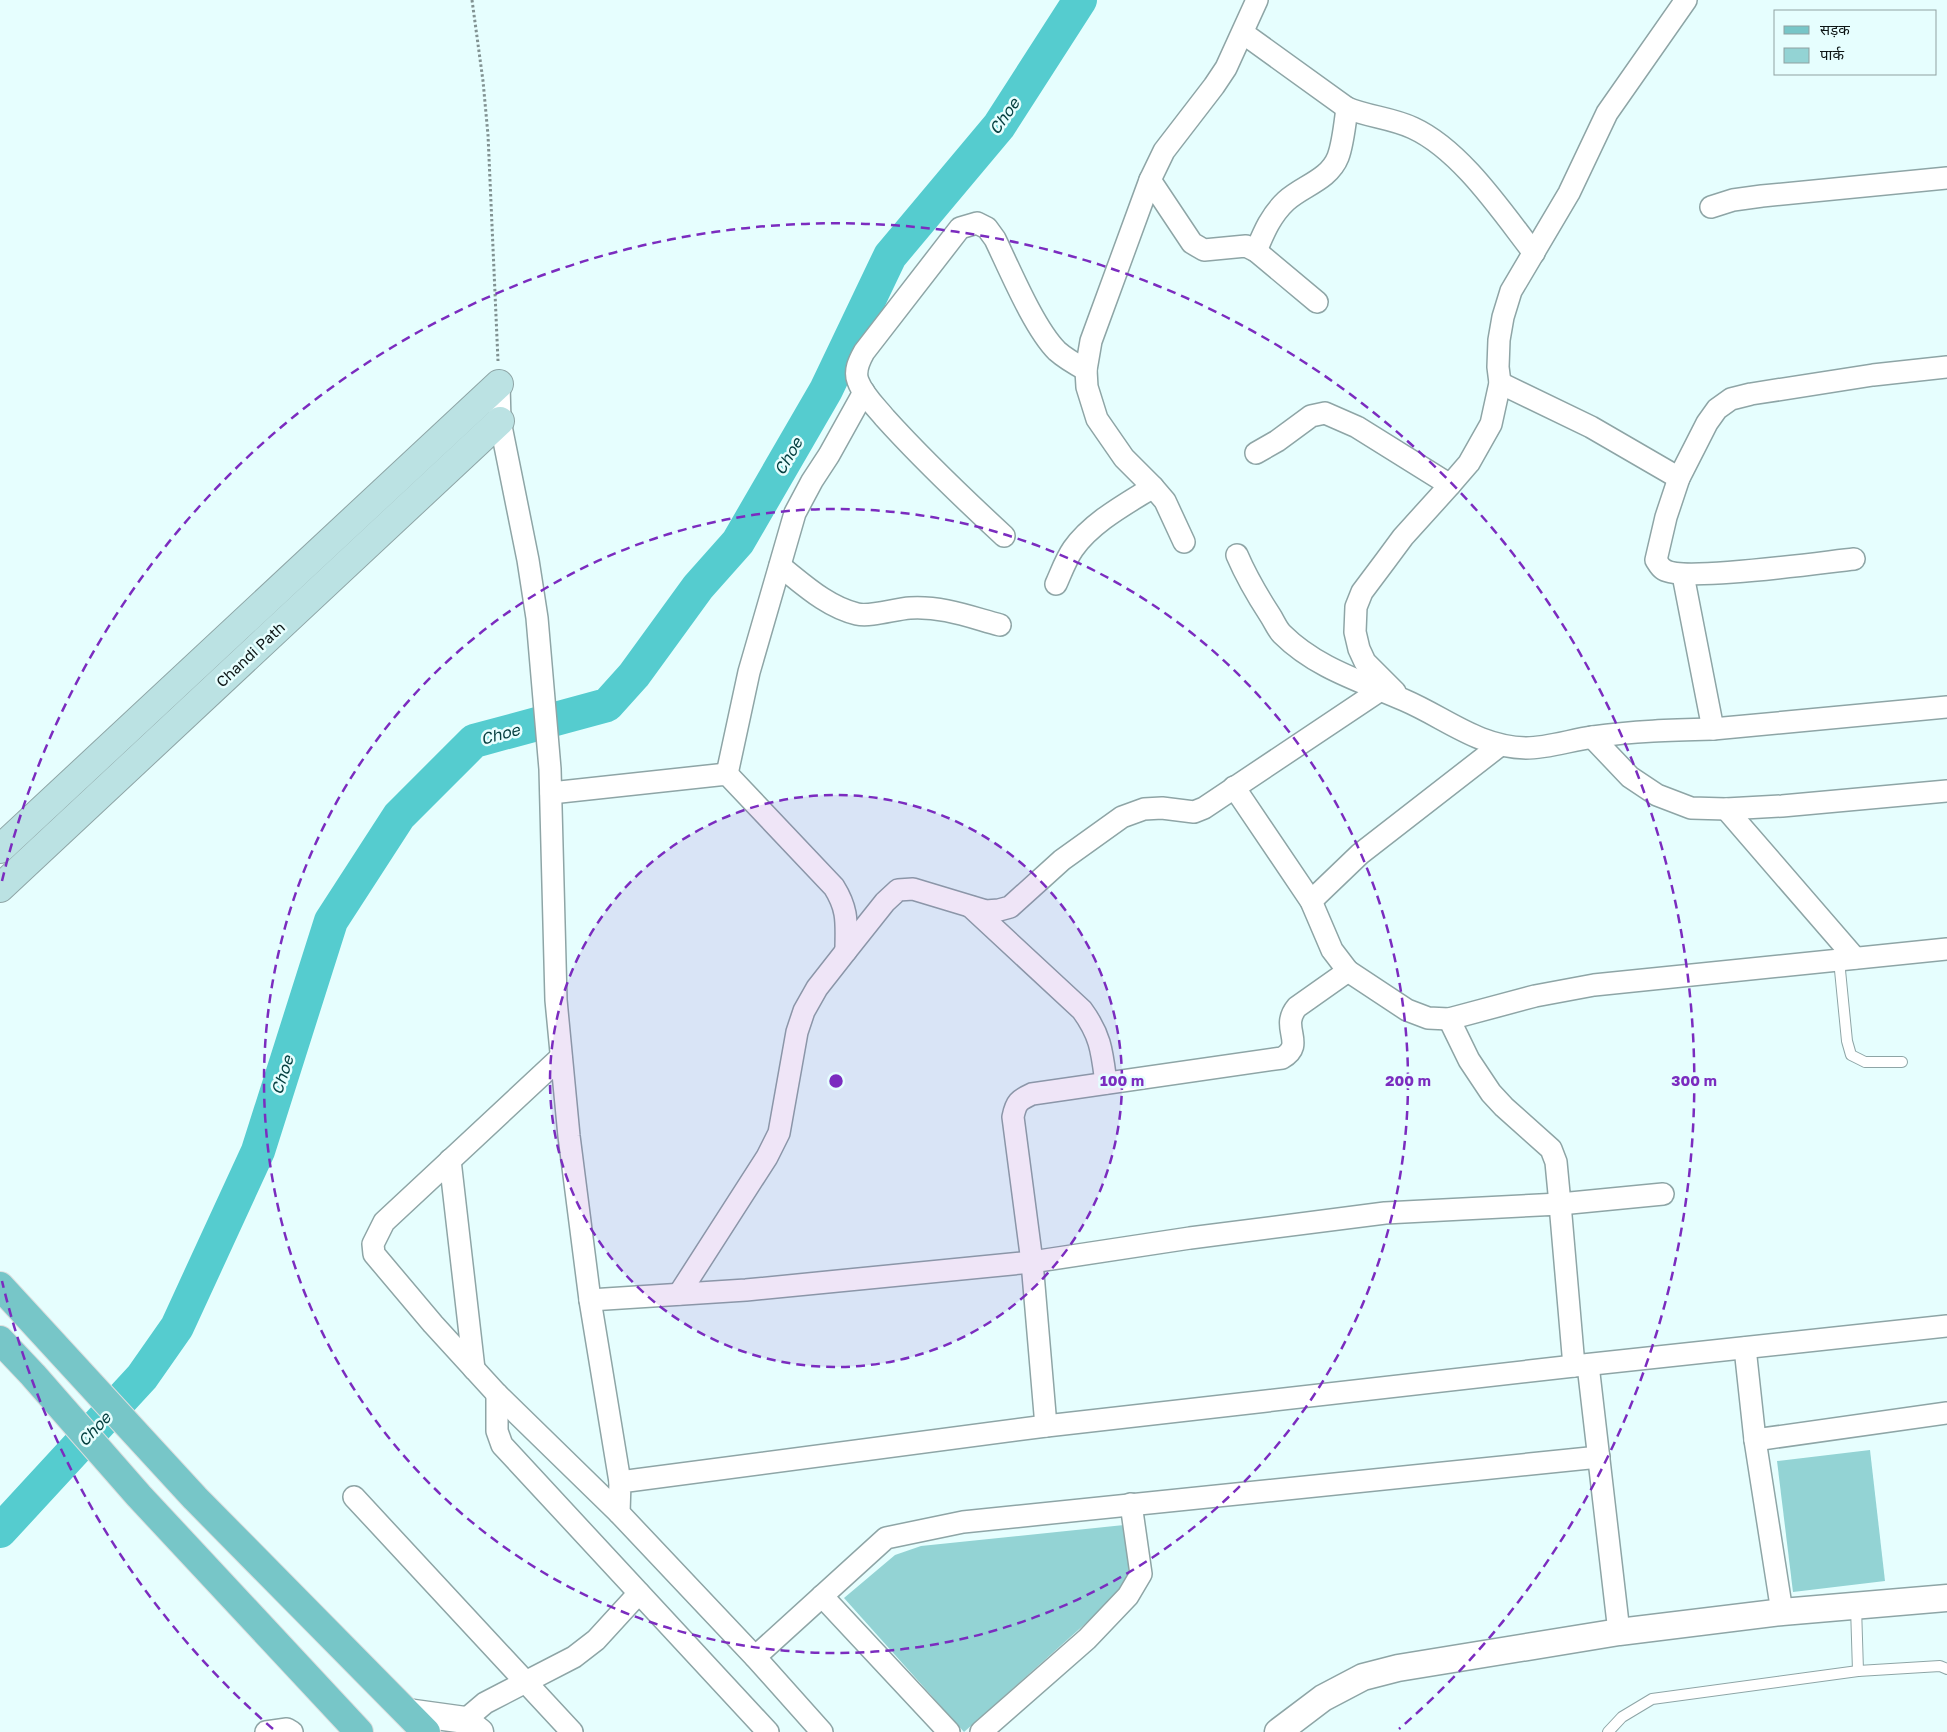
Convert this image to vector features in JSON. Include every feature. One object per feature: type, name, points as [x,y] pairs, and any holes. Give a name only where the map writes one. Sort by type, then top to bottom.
[{"type":"main road","name":"Chandi Path","points":[[0,848],[499,384]]},
{"type":"main road","name":"Chandi Path","points":[[0,888],[500,421]]},
{"type":"main road","points":[[0,1286],[195,1498],[426,1732]]},
{"type":"main road","points":[[0,1340],[139,1496],[359,1732]]},
{"type":"street","points":[[1184,542],[1169,508],[1153,487],[1124,458],[1096,419],[1087,387],[1086,370],[1090,342],[1150,180],[1164,151],[1226,68],[1257,0]]},
{"type":"street","points":[[1405,700],[1383,682],[1366,662],[1359,649],[1355,632],[1356,607],[1362,592],[1403,537],[1469,463],[1490,424],[1500,383],[1499,340],[1503,317],[1511,292],[1569,193],[1607,113],[1686,0]]},
{"type":"street","points":[[1243,33],[1347,108],[1413,128],[1434,140],[1468,172],[1534,253]]},
{"type":"street","points":[[1256,251],[1269,221],[1277,210],[1298,192],[1330,171],[1338,157],[1347,108]]},
{"type":"street","points":[[1711,207],[1733,200],[1762,196],[1947,178]]},
{"type":"street","points":[[1150,180],[1192,243],[1204,250],[1246,246],[1256,251],[1317,302]]},
{"type":"street","points":[[1004,536],[903,438],[864,392],[857,379],[858,363],[864,352],[960,228],[977,223],[987,228],[995,239],[1036,321],[1056,349],[1070,362],[1086,370]]},
{"type":"street","points":[[1854,559],[1762,570],[1683,575],[1663,570],[1656,560],[1666,516],[1679,478],[1707,423],[1717,409],[1731,399],[1750,394],[1872,375],[1947,368]]},
{"type":"street","points":[[1500,383],[1591,427],[1679,478]]},
{"type":"street","points":[[499,384],[500,421],[528,560],[537,618],[550,769],[556,1000],[561,1057],[590,1300],[620,1482],[620,1513]]},
{"type":"street","points":[[727,774],[749,672],[795,513],[812,481],[830,455],[864,392]]},
{"type":"street","points":[[1256,453],[1277,441],[1312,416],[1325,413],[1356,427],[1419,467],[1450,484]]},
{"type":"street","points":[[1056,584],[1072,549],[1087,534],[1114,512],[1153,487]]},
{"type":"street","points":[[1237,556],[1251,586],[1281,633],[1310,657],[1339,674],[1405,700],[1466,733],[1499,746],[1527,748],[1592,737],[1664,730],[1713,730],[1947,707]]},
{"type":"street","points":[[780,566],[831,604],[860,614],[912,608],[938,609],[963,613],[1000,625]]},
{"type":"street","points":[[1683,575],[1713,730]]},
{"type":"street","points":[[679,1294],[767,1157],[779,1133],[797,1032],[804,1011],[817,988],[885,902],[898,890],[913,889],[986,911],[1010,907],[1062,860],[1122,817],[1144,809],[1162,808],[1194,812],[1204,808],[1380,691]]},
{"type":"street","points":[[1592,737],[1630,778],[1657,794],[1691,808],[1726,809],[1782,806],[1947,791]]},
{"type":"street","points":[[1311,901],[1360,854],[1499,746]]},
{"type":"street","points":[[551,793],[727,774]]},
{"type":"street","points":[[727,774],[834,887],[844,903],[846,951]]},
{"type":"street","points":[[1234,787],[1311,901],[1332,950],[1348,971],[1407,1010],[1428,1018],[1448,1020],[1566,989],[1947,949]]},
{"type":"street","points":[[1726,809],[1847,959]]},
{"type":"street","points":[[972,908],[1082,1010],[1093,1024],[1098,1035],[1106,1083]]},
{"type":"street","points":[[1046,1426],[1032,1262],[1013,1117],[1015,1106],[1020,1100],[1032,1094],[1282,1058],[1289,1054],[1292,1049],[1293,1042],[1289,1021],[1291,1014],[1297,1007],[1348,971]]},
{"type":"street","points":[[1448,1020],[1469,1060],[1491,1093],[1551,1149],[1556,1162],[1581,1365],[1599,1457],[1619,1632]]},
{"type":"street","points":[[561,1057],[384,1222],[373,1244],[374,1254],[433,1324],[497,1394],[620,1513],[755,1657],[822,1732]]},
{"type":"street","points":[[450,1160],[474,1369]]},
{"type":"street","points":[[590,1300],[746,1290],[1032,1262],[1190,1238],[1385,1213],[1560,1204],[1663,1194]]},
{"type":"street","points":[[620,1482],[1046,1426],[1581,1365],[1947,1326]]},
{"type":"street","points":[[1744,1348],[1755,1440],[1782,1612]]},
{"type":"street","points":[[497,1394],[497,1431],[502,1445],[768,1732]]},
{"type":"street","points":[[1755,1440],[1947,1413]]},
{"type":"street","points":[[755,1657],[886,1538],[963,1522],[1599,1457]]},
{"type":"street","points":[[354,1497],[572,1732]]},
{"type":"street","points":[[981,1732],[1088,1638],[1128,1596],[1141,1574],[1131,1504]]},
{"type":"street","points":[[407,1712],[473,1726],[485,1703],[574,1657],[596,1640],[639,1593]]},
{"type":"street","points":[[822,1596],[949,1732]]},
{"type":"street","points":[[1278,1732],[1323,1698],[1363,1678],[1398,1668],[1619,1632],[1782,1612],[1947,1598]]},
{"type":"street","points":[[266,1732],[287,1729],[292,1732]]},
{"type":"lane","points":[[1847,959],[1847,1041],[1851,1055],[1865,1062],[1902,1062]]},
{"type":"lane","points":[[1856,1606],[1858,1671]]},
{"type":"lane","points":[[1608,1732],[1622,1717],[1652,1699],[1858,1671],[1940,1666],[1947,1669]]},
{"type":"path","points":[[472,0],[488,135],[499,384]]},
{"type":"green space","points":[[1870,1450],[1885,1581],[1793,1592],[1777,1461]]},
{"type":"green space","points":[[1124,1525],[1129,1573],[1122,1591],[964,1732],[844,1598],[895,1555],[921,1546]]},
{"type":"waterway","name":"Choe","points":[[0,1531],[142,1377],[177,1327],[258,1151],[331,921],[399,816],[474,741],[607,705],[634,675],[698,587],[738,542],[826,390],[890,256],[999,126],[1080,0]]}]
